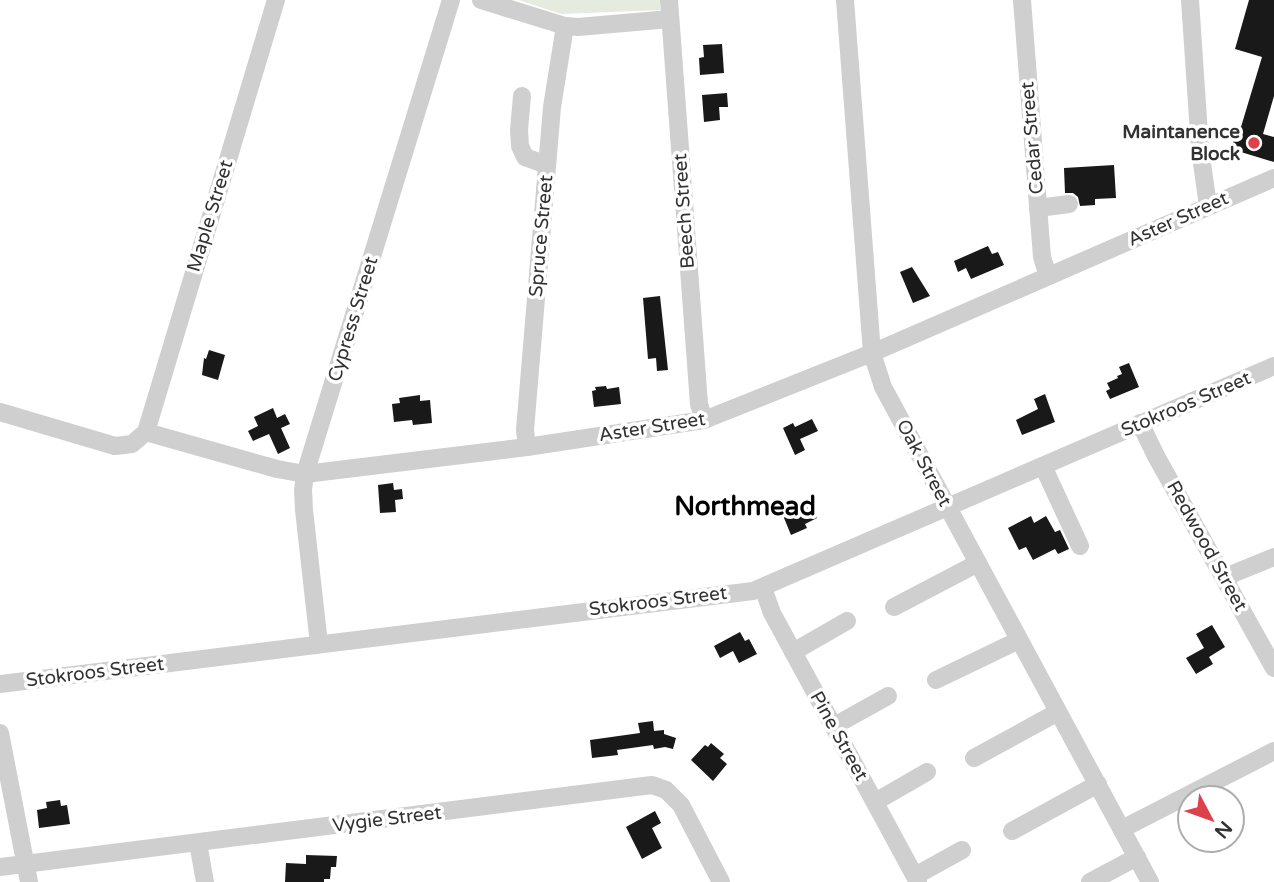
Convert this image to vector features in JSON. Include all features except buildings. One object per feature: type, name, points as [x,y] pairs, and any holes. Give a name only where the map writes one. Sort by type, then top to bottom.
[{"type":"street","name":"Maple Street","points":[[146,432],[276,0]]},
{"type":"street","name":"Cypress Street","points":[[319,644],[304,510],[305,474],[451,0]]},
{"type":"street","points":[[481,0],[565,26],[670,19]]},
{"type":"street","name":"Beech Street","points":[[668,0],[699,404],[704,421]]},
{"type":"street","name":"Oak Street","points":[[845,0],[872,354],[883,387],[1150,882]]},
{"type":"street","name":"Cedar Street","points":[[1022,0],[1042,257],[1048,276]]},
{"type":"street","points":[[1190,0],[1200,149],[1208,206]]},
{"type":"street","name":"Spruce Street","points":[[527,447],[525,429],[547,165],[557,71],[565,26]]},
{"type":"street","points":[[522,96],[520,146],[526,157],[547,165]]},
{"type":"street","name":"Aster Street","points":[[146,432],[277,469],[305,474],[527,447],[704,421],[872,354],[1274,178]]},
{"type":"street","points":[[1038,208],[1069,204]]},
{"type":"street","name":"Stokroos Street","points":[[0,684],[763,588],[1274,366]]},
{"type":"street","points":[[0,412],[115,446],[132,444],[146,432]]},
{"type":"street","name":"Redwood Street","points":[[1140,423],[1274,668]]},
{"type":"street","points":[[1043,466],[1080,546]]},
{"type":"street","points":[[1225,577],[1274,556]]},
{"type":"street","points":[[894,607],[978,563]]},
{"type":"street","name":"Pine Street","points":[[763,588],[772,613],[917,879]]},
{"type":"street","points":[[793,652],[847,621]]},
{"type":"street","points":[[936,680],[1019,640]]},
{"type":"street","points":[[834,726],[888,696]]},
{"type":"street","points":[[974,758],[1058,712]]},
{"type":"street","points":[[0,733],[29,882]]},
{"type":"street","points":[[1122,829],[1274,751]]},
{"type":"street","points":[[875,802],[928,772]]},
{"type":"street","name":"Vygie Street","points":[[0,867],[652,785],[666,790],[681,805],[721,882]]},
{"type":"street","points":[[1012,831],[1098,785]]},
{"type":"street","points":[[198,844],[205,882]]},
{"type":"street","points":[[917,879],[962,849]]},
{"type":"street","points":[[1090,882],[1137,857]]},
{"type":"shaded area","points":[[519,0],[660,0],[660,10],[561,14]]},
{"type":"place","name":"Maintanence Block","points":[[1254,143]]},
{"type":"district","name":"Northmead","points":[[745,506]]}]
